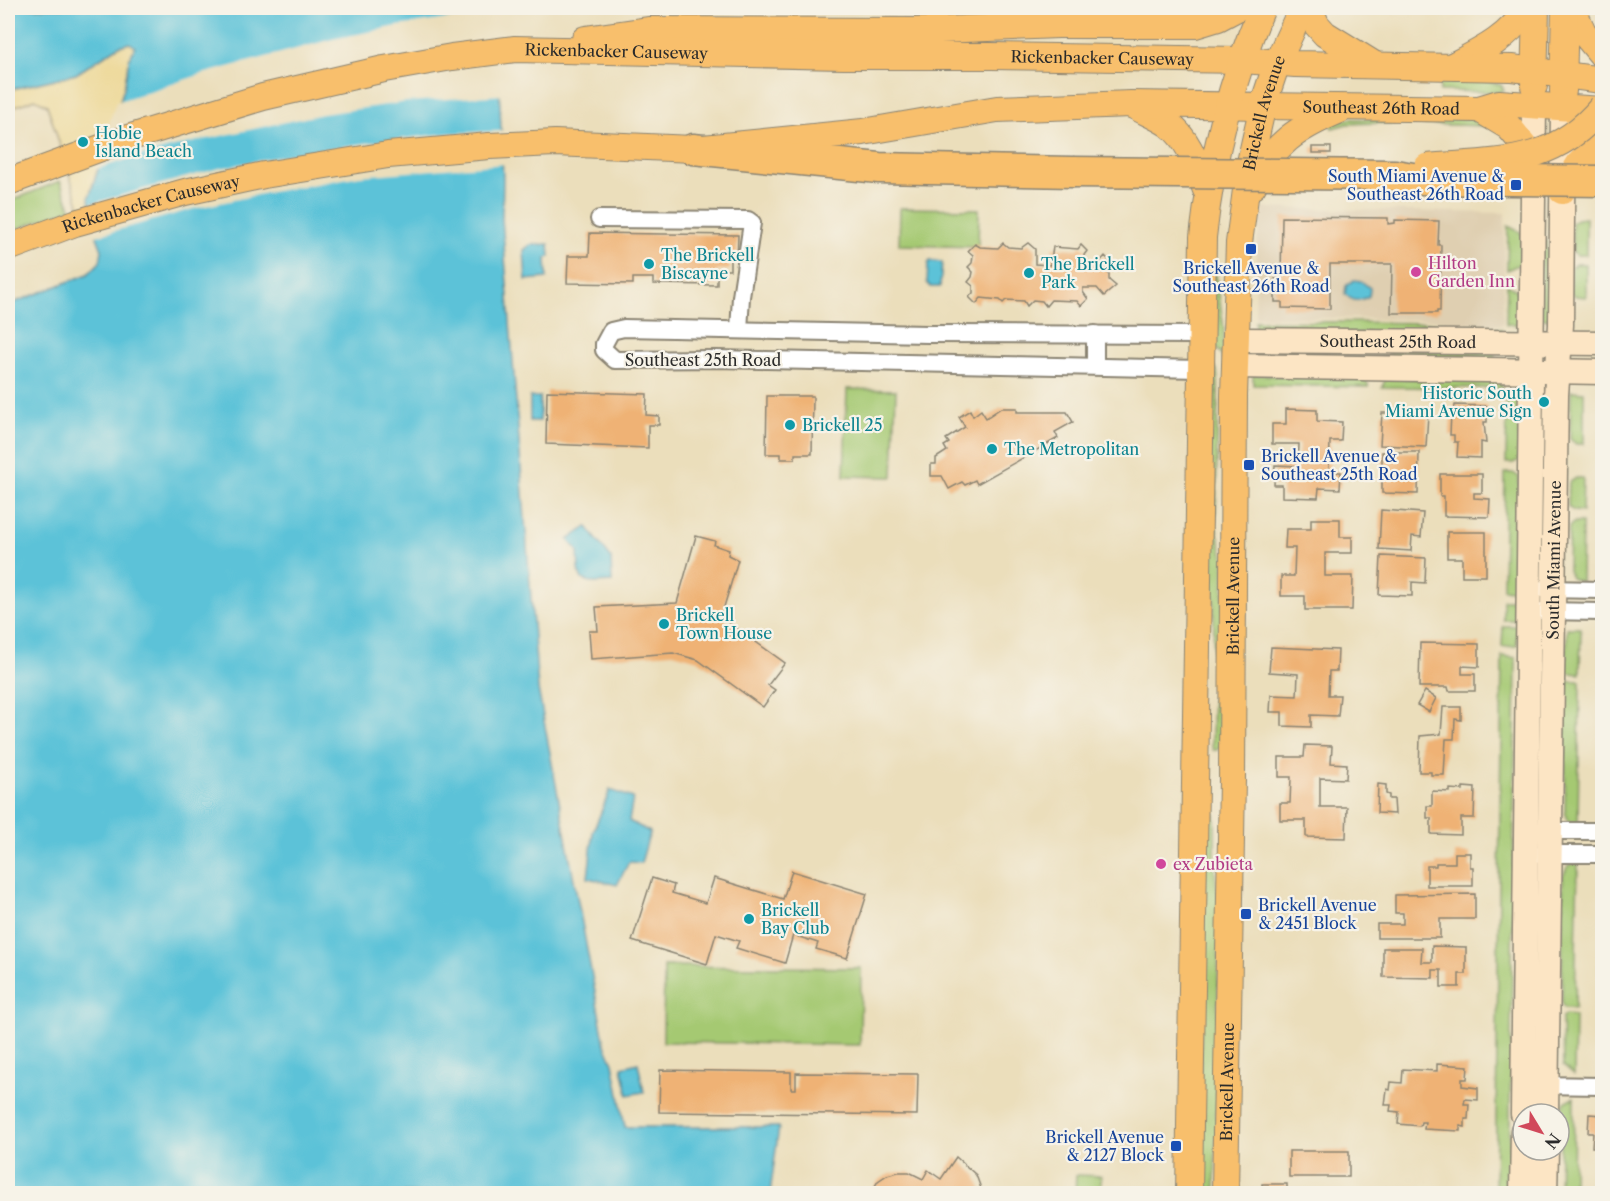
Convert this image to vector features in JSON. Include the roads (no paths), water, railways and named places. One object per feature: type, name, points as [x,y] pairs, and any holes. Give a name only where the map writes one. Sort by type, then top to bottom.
[{"type":"highway","points":[[693,149],[879,168],[1395,175],[1419,179],[1602,181]]},
{"type":"main road","points":[[515,50],[648,30],[916,31],[1058,25],[1195,25],[1218,18],[1237,8]]},
{"type":"main road","points":[[1189,1194],[1203,237],[1214,157],[1242,60],[1262,8]]},
{"type":"main road","name":"Brickell Avenue","points":[[1225,1194],[1232,779],[1234,396],[1239,243],[1249,167],[1263,105],[1277,63],[1302,8]]},
{"type":"main road","points":[[1310,8],[1316,24],[1325,34],[1375,65]]},
{"type":"main road","points":[[1451,67],[1487,48],[1507,34],[1527,8]]},
{"type":"main road","name":"South Miami Avenue","points":[[1536,8],[1530,371],[1541,600],[1535,1085],[1541,1102]]},
{"type":"main road","name":"South Miami Avenue","points":[[1541,600],[1558,371],[1565,8]]},
{"type":"main road","points":[[1572,8],[1583,32],[1602,55]]},
{"type":"main road","name":"Rickenbacker Causeway","points":[[8,182],[173,123],[272,95],[384,69],[452,57],[515,50],[1242,60]]},
{"type":"main road","points":[[1242,60],[1535,71],[1602,80]]},
{"type":"main road","name":"Southeast 26th Road","points":[[1228,105],[1479,109],[1499,103],[1602,109]]},
{"type":"main road","points":[[1131,104],[1167,124],[1184,140],[1195,158],[1208,195]]},
{"type":"main road","name":"Rickenbacker Causeway","points":[[8,248],[75,223],[194,190],[298,168],[388,155],[522,144],[693,149],[863,132],[997,109],[1131,104],[1228,105]]},
{"type":"main road","points":[[1244,203],[1261,168],[1280,145],[1303,127],[1348,106]]},
{"type":"main road","points":[[1479,109],[1509,127],[1533,156]]},
{"type":"main road","points":[[1395,175],[1420,168],[1515,160],[1532,155],[1550,149],[1567,139],[1585,126],[1602,109]]},
{"type":"main road","points":[[1562,191],[1579,164],[1602,141]]},
{"type":"main road","points":[[1200,335],[1221,360],[1234,396]]},
{"type":"main road","name":"Southeast 25th Road","points":[[1236,340],[1602,343]]},
{"type":"main road","points":[[1379,369],[1381,341]]},
{"type":"main road","name":"Southeast 25th Road","points":[[1235,366],[1602,372]]},
{"type":"main road","points":[[1195,779],[1232,779]]},
{"type":"main road","name":"South Miami Avenue","points":[[1528,1102],[1535,1085]]},
{"type":"main road","points":[[1522,1194],[1523,1162]]},
{"type":"main road","points":[[1545,1194],[1546,1162]]},
{"type":"street","points":[[599,219],[748,220],[752,224],[741,297],[739,330]]},
{"type":"street","name":"Southeast 25th Road","points":[[1200,335],[615,329],[610,331],[604,344],[604,350],[615,360],[762,360],[1200,369]]},
{"type":"street","points":[[762,360],[764,331]]},
{"type":"street","points":[[927,363],[928,334]]},
{"type":"street","points":[[1095,334],[1095,366]]},
{"type":"street","points":[[1541,600],[1602,590]]},
{"type":"street","points":[[1541,600],[1602,612]]},
{"type":"street","points":[[1538,842],[1602,831]]},
{"type":"street","points":[[1538,842],[1602,854]]},
{"type":"street","points":[[1535,1085],[1602,1086]]},
{"type":"water","points":[[8,8],[496,8],[503,179],[502,218],[538,689],[605,1045],[613,1063],[625,1127],[779,1127],[770,1193],[8,1193],[8,305],[88,274],[100,262],[102,250],[94,229],[89,198],[124,88],[129,60],[135,47],[130,43],[119,46],[76,74],[8,90]]},
{"type":"water","points":[[549,244],[550,257],[546,258],[547,278],[526,280],[524,250],[530,245]]},
{"type":"water","points":[[930,261],[942,262],[940,287],[931,287],[927,283]]},
{"type":"water","points":[[1354,280],[1361,281],[1370,288],[1369,296],[1357,300],[1345,294],[1346,286]]},
{"type":"water","points":[[530,397],[540,397],[540,421],[530,421]]},
{"type":"water","points":[[587,527],[611,558],[612,582],[593,583],[582,579],[579,573],[578,551],[568,540]]},
{"type":"water","points":[[610,790],[633,798],[629,821],[650,832],[641,863],[629,862],[617,885],[588,878],[593,832]]},
{"type":"water","points":[[638,1063],[644,1092],[628,1095],[622,1067]]},
{"type":"place","name":"Hobie Island Beach","points":[[83,142]]},
{"type":"place","name":"South Miami Avenue & Southeast 26th Road","points":[[1516,185]]},
{"type":"place","name":"Brickell Avenue & Southeast 26th Road","points":[[1251,249]]},
{"type":"place","name":"The Brickell Biscayne","points":[[649,264]]},
{"type":"place","name":"Hilton Garden Inn","points":[[1416,272]]},
{"type":"place","name":"The Brickell Park","points":[[1029,273]]},
{"type":"place","name":"Historic South Miami Avenue Sign","points":[[1544,402]]},
{"type":"place","name":"Brickell 25","points":[[790,425]]},
{"type":"place","name":"The Metropolitan","points":[[992,449]]},
{"type":"place","name":"Brickell Avenue & Southeast 25th Road","points":[[1249,465]]},
{"type":"place","name":"Brickell Town House","points":[[664,624]]},
{"type":"place","name":"ex Zubieta","points":[[1161,864]]},
{"type":"place","name":"Brickell Avenue & 2451 Block","points":[[1246,914]]},
{"type":"place","name":"Brickell Bay Club","points":[[749,919]]},
{"type":"place","name":"Brickell Avenue & 2127 Block","points":[[1176,1146]]}]
